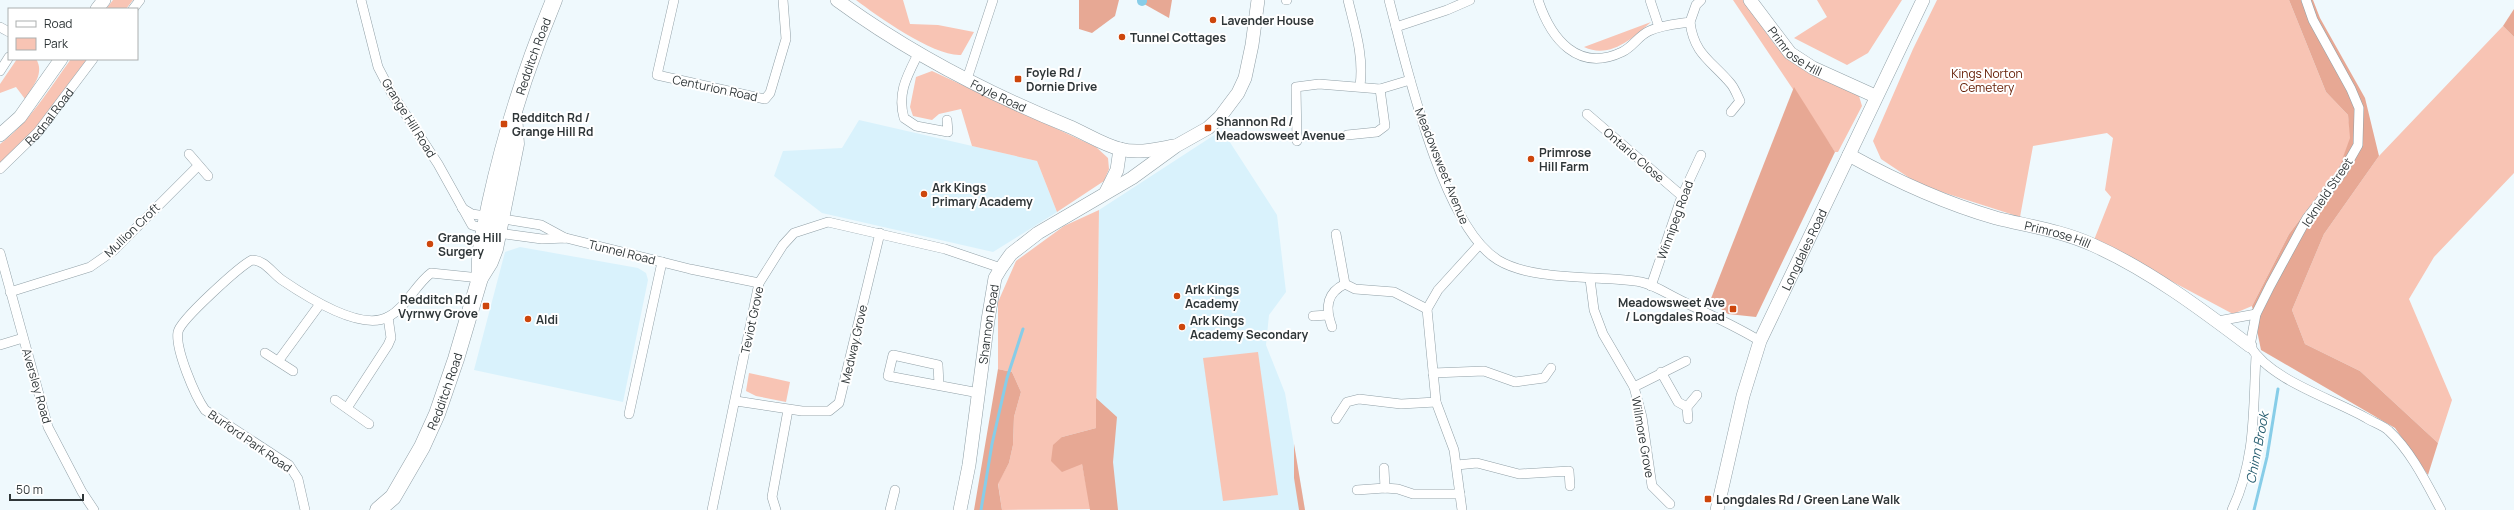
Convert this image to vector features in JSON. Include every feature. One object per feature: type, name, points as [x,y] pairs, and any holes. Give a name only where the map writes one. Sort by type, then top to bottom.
[{"type":"highway","name":"Redditch Road","points":[[378,510],[391,504],[422,448],[437,414],[480,278],[490,262],[493,224],[516,144],[514,114],[535,47],[554,0]]},
{"type":"street","points":[[98,8],[104,0]]},
{"type":"street","points":[[134,8],[140,0]]},
{"type":"street","name":"Grange Hill Road","points":[[361,0],[378,67],[391,92],[438,164],[472,224],[493,224]]},
{"type":"street","name":"Centurion Road","points":[[674,0],[658,75],[764,99],[767,97],[786,39],[783,0]]},
{"type":"street","name":"Foyle Road","points":[[837,0],[875,28],[918,54],[1032,112],[1120,149],[1145,151],[1176,146]]},
{"type":"street","points":[[967,79],[993,0]]},
{"type":"street","name":"Shannon Road","points":[[960,510],[968,473],[995,278],[1012,254],[1038,233],[1132,178],[1176,146],[1208,128],[1230,105],[1241,88],[1252,46],[1258,0]]},
{"type":"street","points":[[1348,0],[1359,42],[1362,73],[1360,86]]},
{"type":"street","name":"Meadowsweet Avenue","points":[[1389,0],[1424,127],[1460,219],[1479,245],[1498,260],[1509,265],[1590,279],[1642,282],[1760,341]]},
{"type":"street","points":[[1396,27],[1447,10],[1470,0]]},
{"type":"street","points":[[1538,0],[1555,35],[1567,48],[1583,58],[1606,58],[1623,52],[1640,37],[1659,27],[1690,22]]},
{"type":"street","points":[[1650,0],[1659,27]]},
{"type":"street","points":[[1701,0],[1696,5],[1690,22],[1692,34],[1700,52],[1732,86],[1740,101],[1731,112]]},
{"type":"street","name":"Primrose Hill","points":[[1750,0],[1790,53],[1813,68],[1875,96]]},
{"type":"street","name":"Longdales Road","points":[[1717,510],[1743,396],[1760,341],[1849,155],[1875,96],[1923,0]]},
{"type":"street","name":"Icknield Street","points":[[2232,510],[2241,492],[2250,458],[2253,351],[2256,314],[2307,218],[2342,173],[2358,145],[2359,108],[2351,89],[2313,20],[2306,0]]},
{"type":"street","points":[[918,54],[908,74],[900,103],[904,118],[916,126],[948,132],[947,120]]},
{"type":"street","points":[[0,71],[8,59]]},
{"type":"street","name":"Rednal Road","points":[[0,170],[38,132],[92,60]]},
{"type":"street","name":"Rednal Road","points":[[0,135],[20,116],[57,61]]},
{"type":"street","points":[[1297,141],[1296,87],[1319,84],[1360,86],[1380,89],[1410,80]]},
{"type":"street","points":[[1347,135],[1377,132],[1385,126],[1380,89]]},
{"type":"street","name":"Ontario Close","points":[[1587,114],[1682,196]]},
{"type":"street","points":[[1106,192],[1113,177],[1120,149]]},
{"type":"street","points":[[1145,151],[1145,169]]},
{"type":"street","points":[[189,154],[208,176]]},
{"type":"street","name":"Winnipeg Road","points":[[1651,286],[1682,196],[1701,155]]},
{"type":"street","name":"Primrose Hill","points":[[1849,155],[1919,192],[1956,206],[2092,244],[2123,260],[2218,321],[2253,351]]},
{"type":"street","name":"Mullion Croft","points":[[10,292],[90,267],[113,251],[198,166]]},
{"type":"street","points":[[1113,177],[1132,178]]},
{"type":"street","points":[[462,208],[493,224],[545,226],[566,238]]},
{"type":"street","name":"Teviot Grove","points":[[712,510],[736,401],[759,283],[783,245],[794,233],[828,222],[945,249],[1001,268]]},
{"type":"street","name":"Tunnel Road","points":[[493,224],[542,239],[566,238],[662,262],[759,283]]},
{"type":"street","name":"Medway Grove","points":[[736,401],[788,410],[829,410],[839,403],[880,233]]},
{"type":"street","points":[[1336,234],[1345,284]]},
{"type":"street","points":[[1462,510],[1457,465],[1436,402],[1429,345],[1427,309],[1438,290],[1479,245]]},
{"type":"street","name":"Aversley Road","points":[[0,253],[48,427],[82,492],[94,510]]},
{"type":"street","name":"Burford Park Road","points":[[305,510],[298,479],[288,466],[205,410],[188,374],[179,342],[179,330],[184,322],[248,262],[252,260],[262,261],[281,279],[320,304]]},
{"type":"street","points":[[629,414],[662,262]]},
{"type":"street","points":[[280,360],[320,304],[347,316],[375,320],[388,317],[431,273],[480,278]]},
{"type":"street","name":"Willmore Grove","points":[[1590,279],[1594,310],[1603,334],[1634,387],[1642,417],[1652,486],[1670,504]]},
{"type":"street","points":[[1345,284],[1355,289],[1394,292],[1427,309]]},
{"type":"street","points":[[1332,327],[1328,314],[1331,294],[1345,284]]},
{"type":"street","points":[[1313,316],[1328,314]]},
{"type":"street","points":[[2218,321],[2256,314]]},
{"type":"street","points":[[347,408],[388,345],[391,338],[388,317]]},
{"type":"street","points":[[0,345],[23,338]]},
{"type":"street","points":[[2253,351],[2286,378],[2348,407],[2389,431],[2420,472],[2441,510]]},
{"type":"street","points":[[265,353],[280,360],[293,371]]},
{"type":"street","points":[[939,385],[938,365],[893,355],[888,376],[979,393]]},
{"type":"street","name":"Willmore Grove","points":[[1634,387],[1648,382],[1661,372],[1686,361]]},
{"type":"street","points":[[1433,373],[1484,371],[1515,382],[1544,378],[1551,368]]},
{"type":"street","points":[[1661,372],[1678,402],[1687,407]]},
{"type":"street","points":[[1688,419],[1687,407],[1697,395]]},
{"type":"street","points":[[1336,419],[1347,402],[1359,399],[1401,404],[1436,402]]},
{"type":"street","points":[[335,400],[368,424]]},
{"type":"street","points":[[776,510],[772,497],[788,410]]},
{"type":"street","points":[[1457,465],[1478,463],[1519,474],[1569,471],[1570,486]]},
{"type":"street","points":[[1384,468],[1385,488]]},
{"type":"street","points":[[1357,490],[1385,488],[1398,489],[1413,494],[1460,494]]},
{"type":"street","points":[[890,510],[895,490]]},
{"type":"shaded area","points":[[1079,0],[1119,0],[1115,16],[1092,33],[1079,29]]},
{"type":"shaded area","points":[[1137,0],[1172,0],[1169,18]]},
{"type":"shaded area","points":[[2289,0],[2313,0],[2320,18],[2365,98],[2379,156],[2324,234],[2292,310],[2305,344],[2360,371],[2438,443],[2428,475],[2395,428],[2261,350],[2252,306],[2289,234],[2339,168],[2350,138],[2348,115],[2326,92]]},
{"type":"shaded area","points":[[2514,9],[2514,37],[2503,26]]},
{"type":"shaded area","points":[[1794,87],[1835,152],[1756,317],[1728,314],[1710,301]]},
{"type":"shaded area","name":"Ark Kings Primary Academy","points":[[859,120],[1037,161],[1057,212],[993,252],[822,213],[774,176],[783,151],[842,148]]},
{"type":"shaded area","name":"Ark Kings Academy Secondary","points":[[1222,130],[1277,215],[1286,292],[1269,315],[1266,345],[1285,393],[1305,510],[1099,510],[1096,428],[1099,210]]},
{"type":"shaded area","points":[[520,247],[638,268],[646,273],[648,280],[623,402],[474,370],[505,252]]},
{"type":"shaded area","points":[[998,369],[1012,372],[1021,392],[1014,417],[1013,445],[1009,463],[998,484],[1002,510],[974,510]]},
{"type":"shaded area","points":[[1096,398],[1117,417],[1113,462],[1118,510],[1090,510],[1082,464],[1062,472],[1051,461],[1053,445],[1062,437],[1096,428]]},
{"type":"shaded area","points":[[1294,444],[1305,510],[1299,510],[1294,478]]},
{"type":"green space","points":[[113,0],[133,0],[127,8],[107,8]]},
{"type":"green space","points":[[856,0],[903,0],[910,24],[938,25],[974,32],[961,55],[950,54],[922,43],[878,16]]},
{"type":"green space","points":[[1733,0],[1743,0],[1775,45],[1791,61],[1859,96],[1862,106],[1838,152],[1835,152]]},
{"type":"green space","points":[[1817,0],[1902,0],[1868,53],[1847,65],[1794,38],[1827,17]]},
{"type":"green space","name":"Kings Norton Cemetery","points":[[1937,0],[2289,0],[2326,92],[2348,115],[2351,138],[2339,168],[2289,234],[2252,306],[2233,314],[2094,240],[2111,197],[2105,190],[2113,138],[2107,133],[2033,146],[2020,217],[1920,185],[1881,159],[1873,141],[1913,49]]},
{"type":"green space","points":[[1651,22],[1628,41],[1612,49],[1603,51],[1584,47]]},
{"type":"green space","points":[[2503,26],[2514,37],[2514,173],[2434,257],[2409,299],[2452,400],[2438,443],[2360,371],[2305,344],[2292,310],[2324,234],[2379,156]]},
{"type":"green space","points":[[16,60],[36,60],[39,74],[25,99],[16,87],[0,93],[0,84]]},
{"type":"green space","points":[[70,60],[86,60],[27,139],[0,165],[0,144],[11,136],[30,116]]},
{"type":"green space","points":[[932,71],[1096,147],[1108,158],[1109,169],[1104,181],[1057,212],[1037,161],[972,146],[961,109],[939,114],[932,120],[913,116],[910,107],[916,77]]},
{"type":"green space","points":[[1099,210],[1096,428],[1062,437],[1082,464],[1091,509],[1002,510],[998,483],[1009,463],[1013,445],[1014,417],[1021,392],[1012,372],[998,369],[998,302],[1016,261],[1064,226]]},
{"type":"green space","points":[[1258,352],[1278,495],[1223,501],[1203,358]]},
{"type":"green space","points":[[749,373],[790,382],[786,402],[756,396],[746,391]]},
{"type":"waterway","points":[[981,510],[992,444],[1007,378],[1023,329]]},
{"type":"waterway","name":"Chinn Brook","points":[[2254,510],[2267,457],[2278,389]]},
{"type":"place","name":"Lavender House","points":[[1213,20]]},
{"type":"place","name":"Tunnel Cottages","points":[[1122,37]]},
{"type":"place","name":"Foyle Rd / Dornie Drive","points":[[1018,79]]},
{"type":"place","name":"Redditch Rd / Grange Hill Rd","points":[[504,124]]},
{"type":"place","name":"Shannon Rd / Meadowsweet Avenue","points":[[1208,128]]},
{"type":"place","name":"Primrose Hill Farm","points":[[1531,159]]},
{"type":"place","name":"Ark Kings Primary Academy","points":[[924,194]]},
{"type":"place","name":"Grange Hill Surgery","points":[[430,244]]},
{"type":"place","name":"Ark Kings Academy","points":[[1177,296]]},
{"type":"place","name":"Redditch Rd / Vyrnwy Grove","points":[[486,306]]},
{"type":"place","name":"Meadowsweet Ave / Longdales Road","points":[[1733,309]]},
{"type":"place","name":"Aldi","points":[[528,319]]},
{"type":"place","name":"Ark Kings Academy Secondary","points":[[1182,327]]},
{"type":"place","name":"Longdales Rd / Green Lane Walk","points":[[1708,499]]}]
